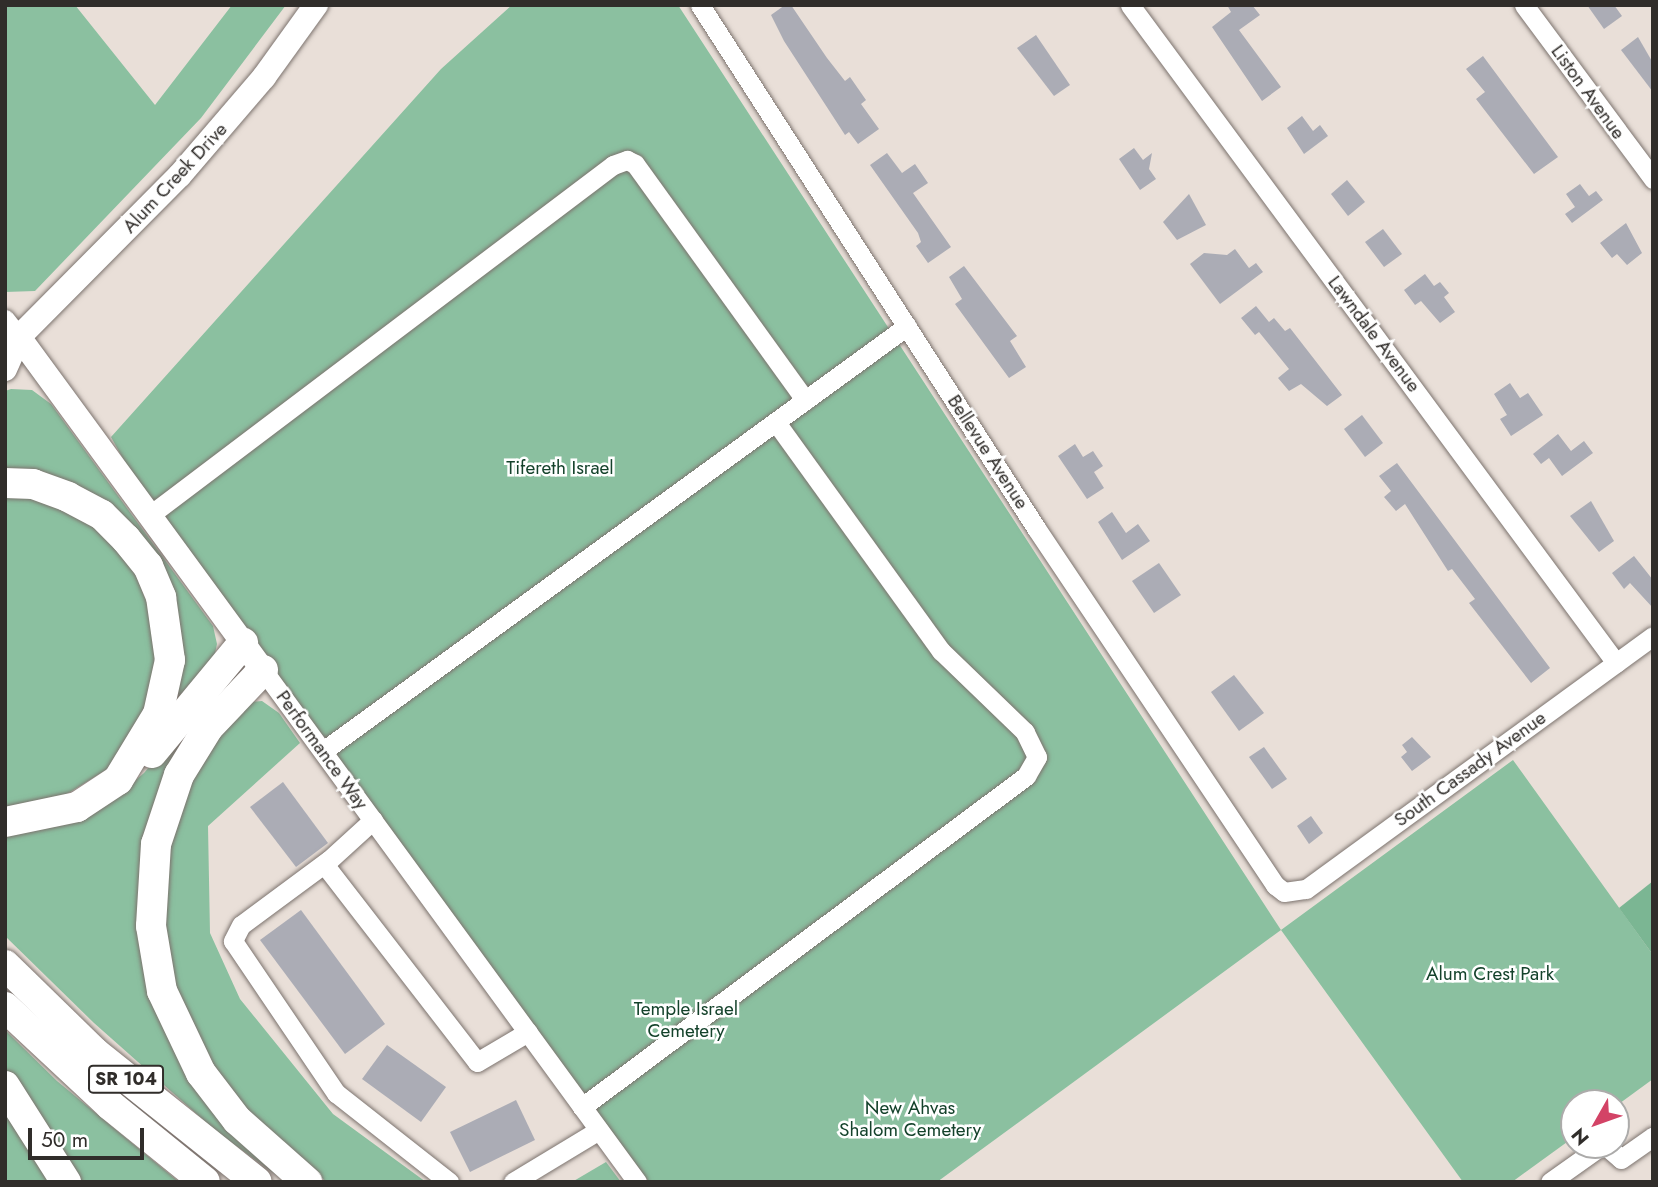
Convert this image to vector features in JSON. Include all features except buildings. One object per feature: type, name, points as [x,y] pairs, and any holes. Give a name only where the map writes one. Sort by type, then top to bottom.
[{"type":"highway","points":[[5,483],[33,484],[102,515],[148,566],[161,597],[169,632],[167,687],[146,738],[118,780]]},
{"type":"highway","points":[[5,822],[77,807],[118,780],[153,751],[243,643]]},
{"type":"highway","points":[[263,670],[208,728],[179,775],[156,844],[151,878],[151,926],[162,991],[201,1073],[237,1120],[307,1182]]},
{"type":"highway","name":"SR 104","points":[[5,965],[94,1052],[257,1182]]},
{"type":"highway","name":"SR 104","points":[[5,1007],[110,1105],[205,1182]]},
{"type":"highway","points":[[5,1086],[66,1182]]},
{"type":"main road","name":"Alum Creek Drive","points":[[5,369],[10,333],[180,175],[264,77],[316,5]]},
{"type":"main road","name":"Performance Way","points":[[10,333],[150,515],[263,670]]},
{"type":"street","name":"Bellevue Avenue","points":[[700,5],[1051,551],[1284,892]]},
{"type":"street","name":"Lawndale Avenue","points":[[1130,5],[1616,663]]},
{"type":"street","name":"Liston Avenue","points":[[1524,5],[1653,179]]},
{"type":"street","points":[[150,515],[613,165],[627,160],[635,164],[805,400]]},
{"type":"street","points":[[323,751],[907,326]]},
{"type":"street","points":[[582,1107],[1026,776],[1037,757],[1025,732],[941,651],[776,422]]},
{"type":"street","name":"South Cassady Avenue","points":[[1284,892],[1306,889],[1653,636]]},
{"type":"street","name":"Performance Way","points":[[263,670],[637,1182]]},
{"type":"street","points":[[373,820],[324,864],[242,925],[233,941],[336,1093],[449,1182]]},
{"type":"street","points":[[324,864],[477,1062],[528,1032]]},
{"type":"street","points":[[513,1182],[599,1130]]},
{"type":"street","points":[[1630,1153],[1653,1137]]},
{"type":"street","points":[[1550,1182],[1583,1159]]},
{"type":"green space","points":[[5,5],[75,5],[155,105],[232,5],[286,5],[201,118],[35,291],[5,292]]},
{"type":"green space","name":"Tifereth Israel","points":[[512,5],[678,5],[1281,930],[937,1182],[649,1182],[142,493],[111,437],[441,69]]},
{"type":"green space","points":[[32,390],[51,404],[213,626],[217,644],[214,658],[169,717],[147,555],[5,476],[5,391]]},
{"type":"green space","points":[[18,494],[72,511],[100,528],[129,558],[159,633],[151,708],[109,768],[49,805],[5,809],[5,495]]},
{"type":"green space","points":[[223,679],[180,758],[154,991],[286,1182],[217,1132],[94,1023],[5,936],[5,833],[60,826],[86,816],[119,794],[144,773]]},
{"type":"green space","points":[[262,701],[279,713],[300,743],[208,826],[210,933],[240,999],[333,1114],[426,1182],[327,1182],[319,1176],[217,1083],[173,991],[159,882],[182,796],[229,715],[242,703]]},
{"type":"green space","name":"Alum Crest Park","points":[[1513,760],[1653,955],[1653,1079],[1630,1096],[1630,1089],[1560,1089],[1560,1147],[1512,1182],[1463,1182],[1281,930]]},
{"type":"green space","points":[[1653,881],[1653,955],[1619,908]]},
{"type":"green space","points":[[5,1030],[57,1081],[179,1182],[75,1182],[5,1075]]},
{"type":"green space","points":[[5,1112],[51,1182],[5,1182]]},
{"type":"green space","points":[[606,1162],[621,1182],[572,1182]]},
{"type":"park label","name":"Temple Israel Cemetery","points":[[686,1020]]},
{"type":"park label","name":"New Ahvas Shalom Cemetery","points":[[910,1119]]}]
